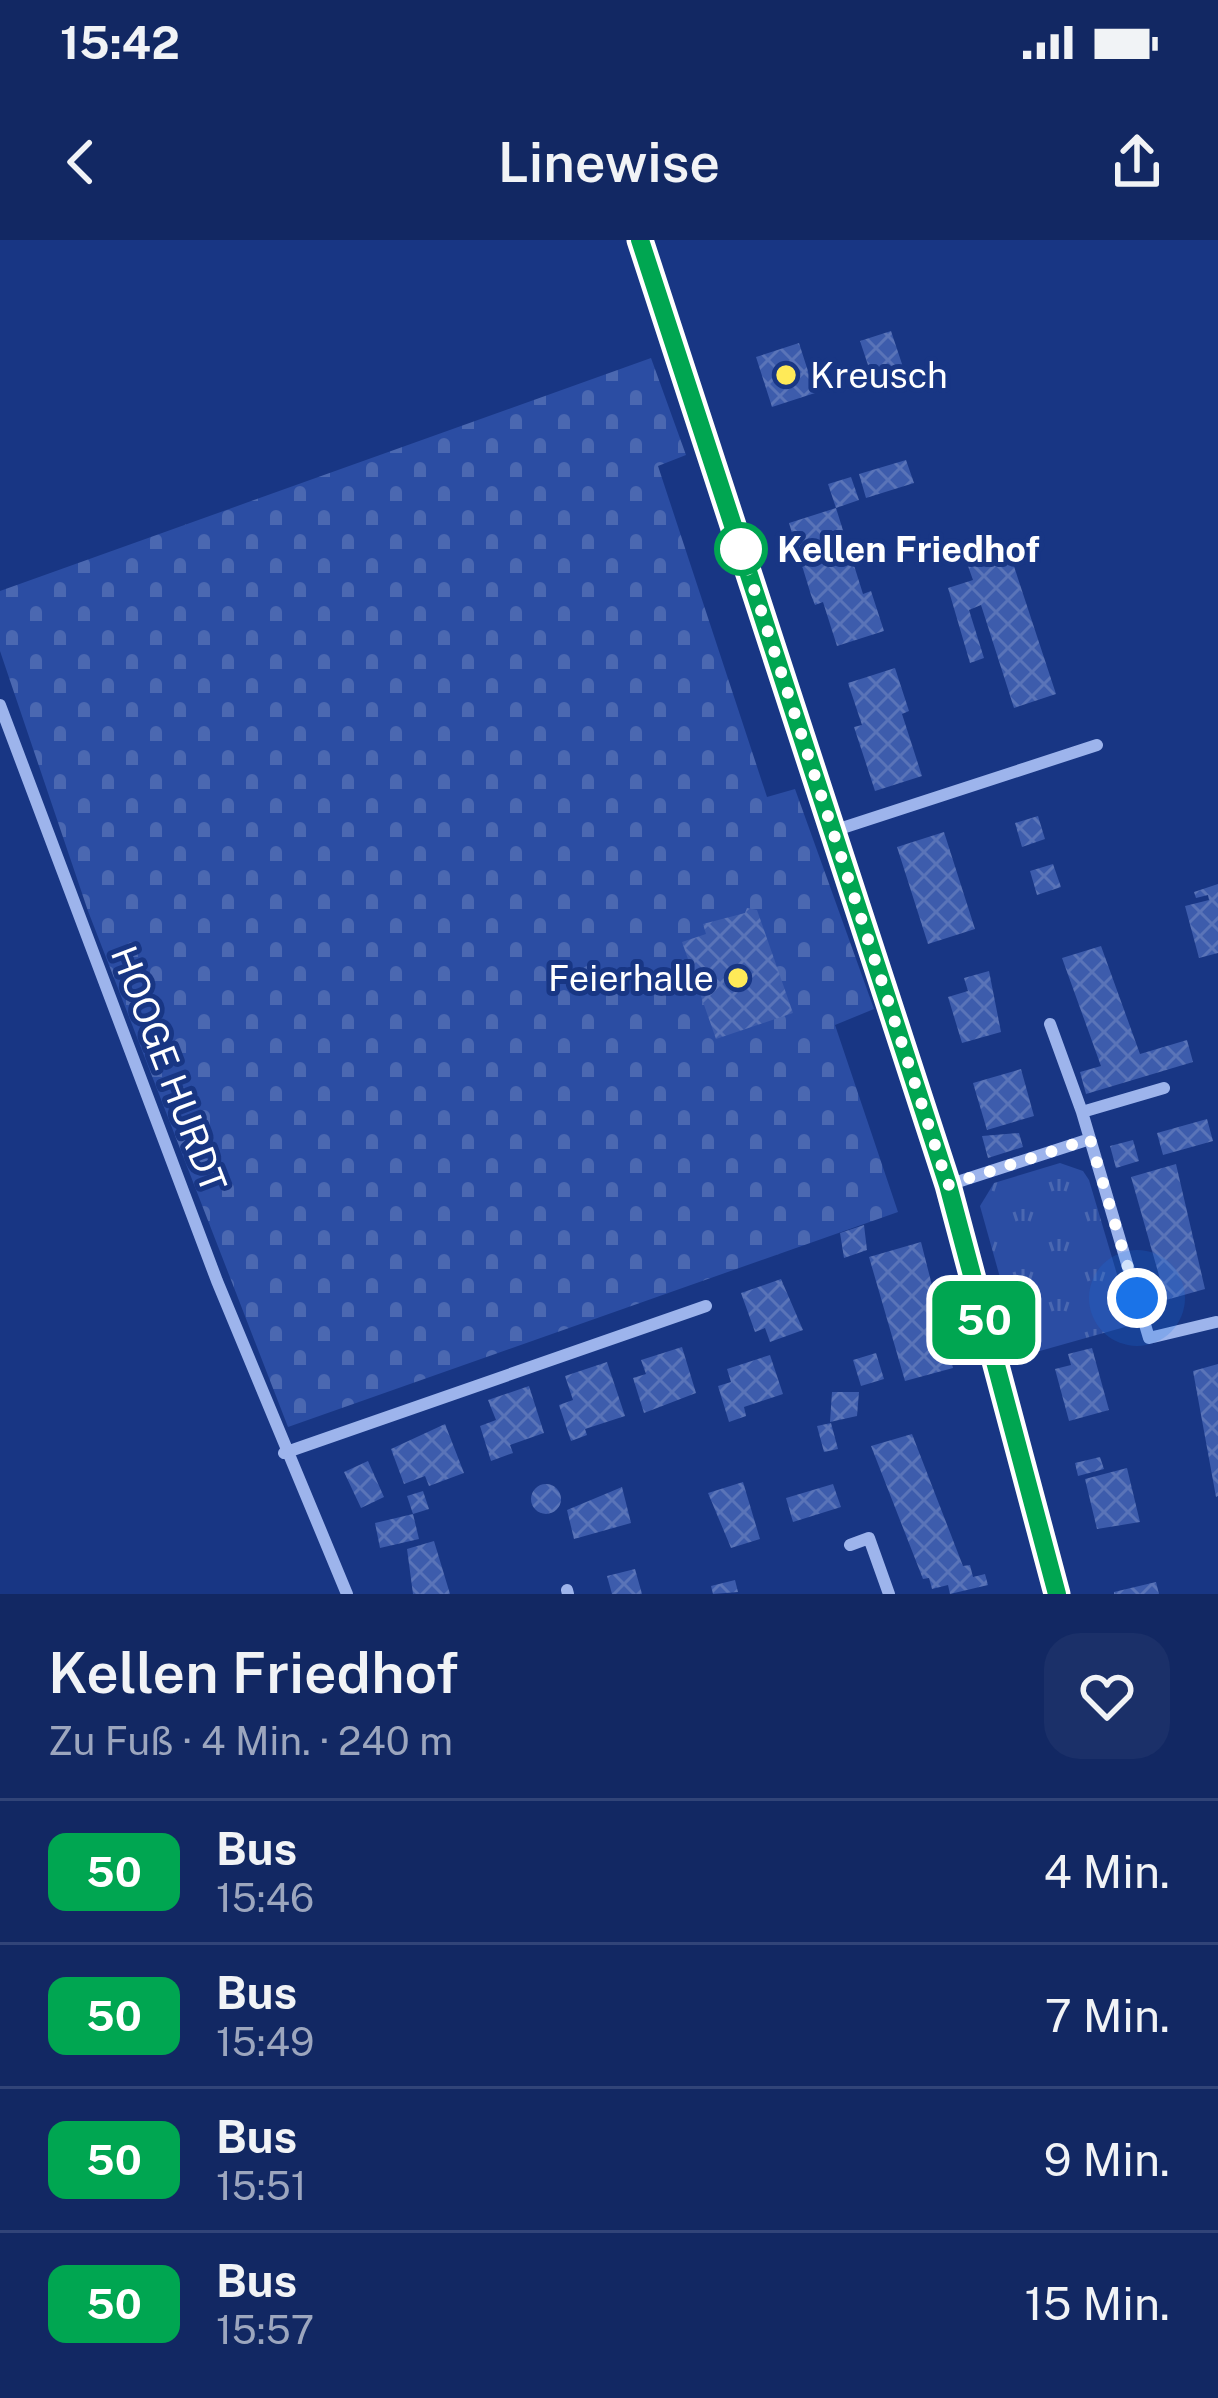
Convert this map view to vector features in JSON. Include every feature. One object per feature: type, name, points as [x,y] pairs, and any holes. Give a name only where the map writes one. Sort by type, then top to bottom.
[{"type":"street","points":[[640,240],[948,1185],[1057,1594]]},
{"type":"street","name":"HOOGE HURDT","points":[[0,705],[284,1453],[346,1594]]},
{"type":"street","points":[[833,831],[1097,746]]},
{"type":"street","points":[[1050,1024],[1082,1112],[1149,1338],[1216,1322]]},
{"type":"street","points":[[1082,1112],[1164,1088]]},
{"type":"street","points":[[948,1185],[1090,1139]]},
{"type":"street","points":[[284,1453],[706,1306]]},
{"type":"street","points":[[850,1544],[869,1538],[889,1594]]},
{"type":"green space","points":[[651,358],[686,455],[658,466],[767,797],[795,789],[874,1009],[835,1025],[898,1212],[288,1427],[88,911],[0,651],[0,591]]},
{"type":"green space","points":[[1060,1163],[1083,1171],[1089,1180],[1132,1325],[1022,1356],[980,1206],[994,1183]]},
{"type":"building","points":[[891,331],[904,370],[873,380],[860,341]]},
{"type":"building","name":"Kreusch","points":[[799,343],[815,393],[772,407],[756,357]]},
{"type":"building","points":[[906,460],[914,483],[866,498],[859,474]]},
{"type":"building","points":[[851,477],[859,500],[836,508],[828,484]]},
{"type":"building","points":[[836,508],[863,594],[871,591],[884,631],[837,646],[823,602],[815,605],[811,595],[789,523]]},
{"type":"building","points":[[1006,542],[1056,694],[1014,708],[981,605],[969,610],[984,658],[970,663],[948,588],[973,580],[964,555]]},
{"type":"building","points":[[895,668],[909,711],[902,714],[922,776],[875,791],[854,727],[862,725],[848,683]]},
{"type":"building","points":[[1038,816],[1045,839],[1022,847],[1015,823]]},
{"type":"building","points":[[944,832],[975,929],[928,944],[897,847]]},
{"type":"building","points":[[1053,864],[1061,887],[1037,895],[1030,871]]},
{"type":"building","points":[[1218,884],[1218,953],[1199,958],[1185,906],[1209,900],[1208,895],[1196,898],[1194,892]]},
{"type":"building","name":"Feierhalle","points":[[747,908],[757,910],[793,1013],[716,1039],[682,942],[706,934],[703,924],[745,913]]},
{"type":"building","points":[[1101,946],[1140,1054],[1187,1040],[1193,1062],[1086,1094],[1080,1072],[1101,1066],[1062,958]]},
{"type":"building","points":[[989,971],[1001,1032],[962,1043],[948,997],[968,991],[964,978]]},
{"type":"building","points":[[1021,1069],[1034,1116],[987,1130],[973,1083]]},
{"type":"building","points":[[1207,1119],[1213,1141],[1163,1155],[1157,1133]]},
{"type":"building","points":[[1019,1133],[1023,1147],[988,1158],[982,1136]]},
{"type":"building","points":[[1133,1140],[1139,1161],[1116,1168],[1110,1146]]},
{"type":"building","points":[[1176,1164],[1205,1289],[1166,1300],[1131,1177]]},
{"type":"building","points":[[864,1225],[867,1250],[844,1258],[840,1233]]},
{"type":"building","points":[[921,1242],[953,1368],[905,1381],[869,1257]]},
{"type":"building","points":[[781,1279],[803,1330],[770,1342],[765,1328],[755,1332],[741,1293]]},
{"type":"building","points":[[682,1347],[696,1393],[644,1413],[633,1378],[646,1374],[641,1360]]},
{"type":"building","points":[[1092,1348],[1109,1410],[1069,1421],[1055,1369],[1071,1365],[1068,1354]]},
{"type":"building","points":[[876,1353],[884,1379],[861,1386],[853,1360]]},
{"type":"building","points":[[770,1355],[783,1394],[744,1407],[746,1416],[729,1422],[718,1386],[731,1382],[727,1369]]},
{"type":"building","points":[[607,1362],[625,1416],[585,1429],[587,1435],[571,1441],[559,1405],[573,1400],[565,1376]]},
{"type":"building","points":[[1218,1364],[1218,1496],[1216,1497],[1193,1371]]},
{"type":"building","points":[[529,1386],[544,1433],[510,1445],[513,1453],[491,1461],[480,1426],[496,1420],[488,1400]]},
{"type":"building","points":[[832,1392],[859,1392],[857,1416],[830,1422]]},
{"type":"building","points":[[831,1423],[838,1449],[824,1452],[817,1426]]},
{"type":"building","points":[[445,1424],[464,1473],[429,1486],[425,1476],[404,1484],[391,1449]]},
{"type":"building","points":[[912,1434],[963,1566],[970,1565],[973,1577],[985,1574],[988,1585],[950,1594],[948,1585],[932,1589],[929,1578],[923,1579],[871,1446]]},
{"type":"building","points":[[1100,1457],[1104,1469],[1078,1476],[1075,1463]]},
{"type":"building","points":[[368,1461],[384,1497],[361,1508],[344,1472]]},
{"type":"building","points":[[1127,1468],[1140,1522],[1097,1529],[1085,1479]]},
{"type":"building","points":[[743,1482],[760,1539],[731,1548],[708,1493]]},
{"type":"building","points":[[546,1484],[557,1488],[561,1499],[557,1510],[546,1514],[535,1510],[531,1499],[535,1488]]},
{"type":"building","points":[[833,1484],[841,1507],[793,1522],[786,1498]]},
{"type":"building","points":[[622,1487],[631,1523],[574,1539],[567,1510]]},
{"type":"building","points":[[423,1491],[429,1509],[413,1514],[407,1496]]},
{"type":"building","points":[[413,1514],[419,1539],[380,1548],[375,1523]]},
{"type":"building","points":[[434,1541],[450,1594],[413,1594],[407,1549]]},
{"type":"building","points":[[635,1569],[642,1594],[612,1594],[607,1576]]},
{"type":"building","points":[[735,1580],[738,1592],[713,1594],[711,1586]]},
{"type":"building","points":[[1156,1582],[1159,1594],[1114,1594],[1114,1592]]},
{"type":"bus line","name":"50","points":[[640,240],[948,1185],[1057,1594]]},
{"type":"place","name":"Kreusch","points":[[786,375]]},
{"type":"place","name":"Kellen Friedhof","points":[[741,549]]},
{"type":"place","name":"Feierhalle","points":[[738,978]]},
{"type":"route","points":[[741,549],[948,1185],[1090,1139],[1137,1298]]}]
